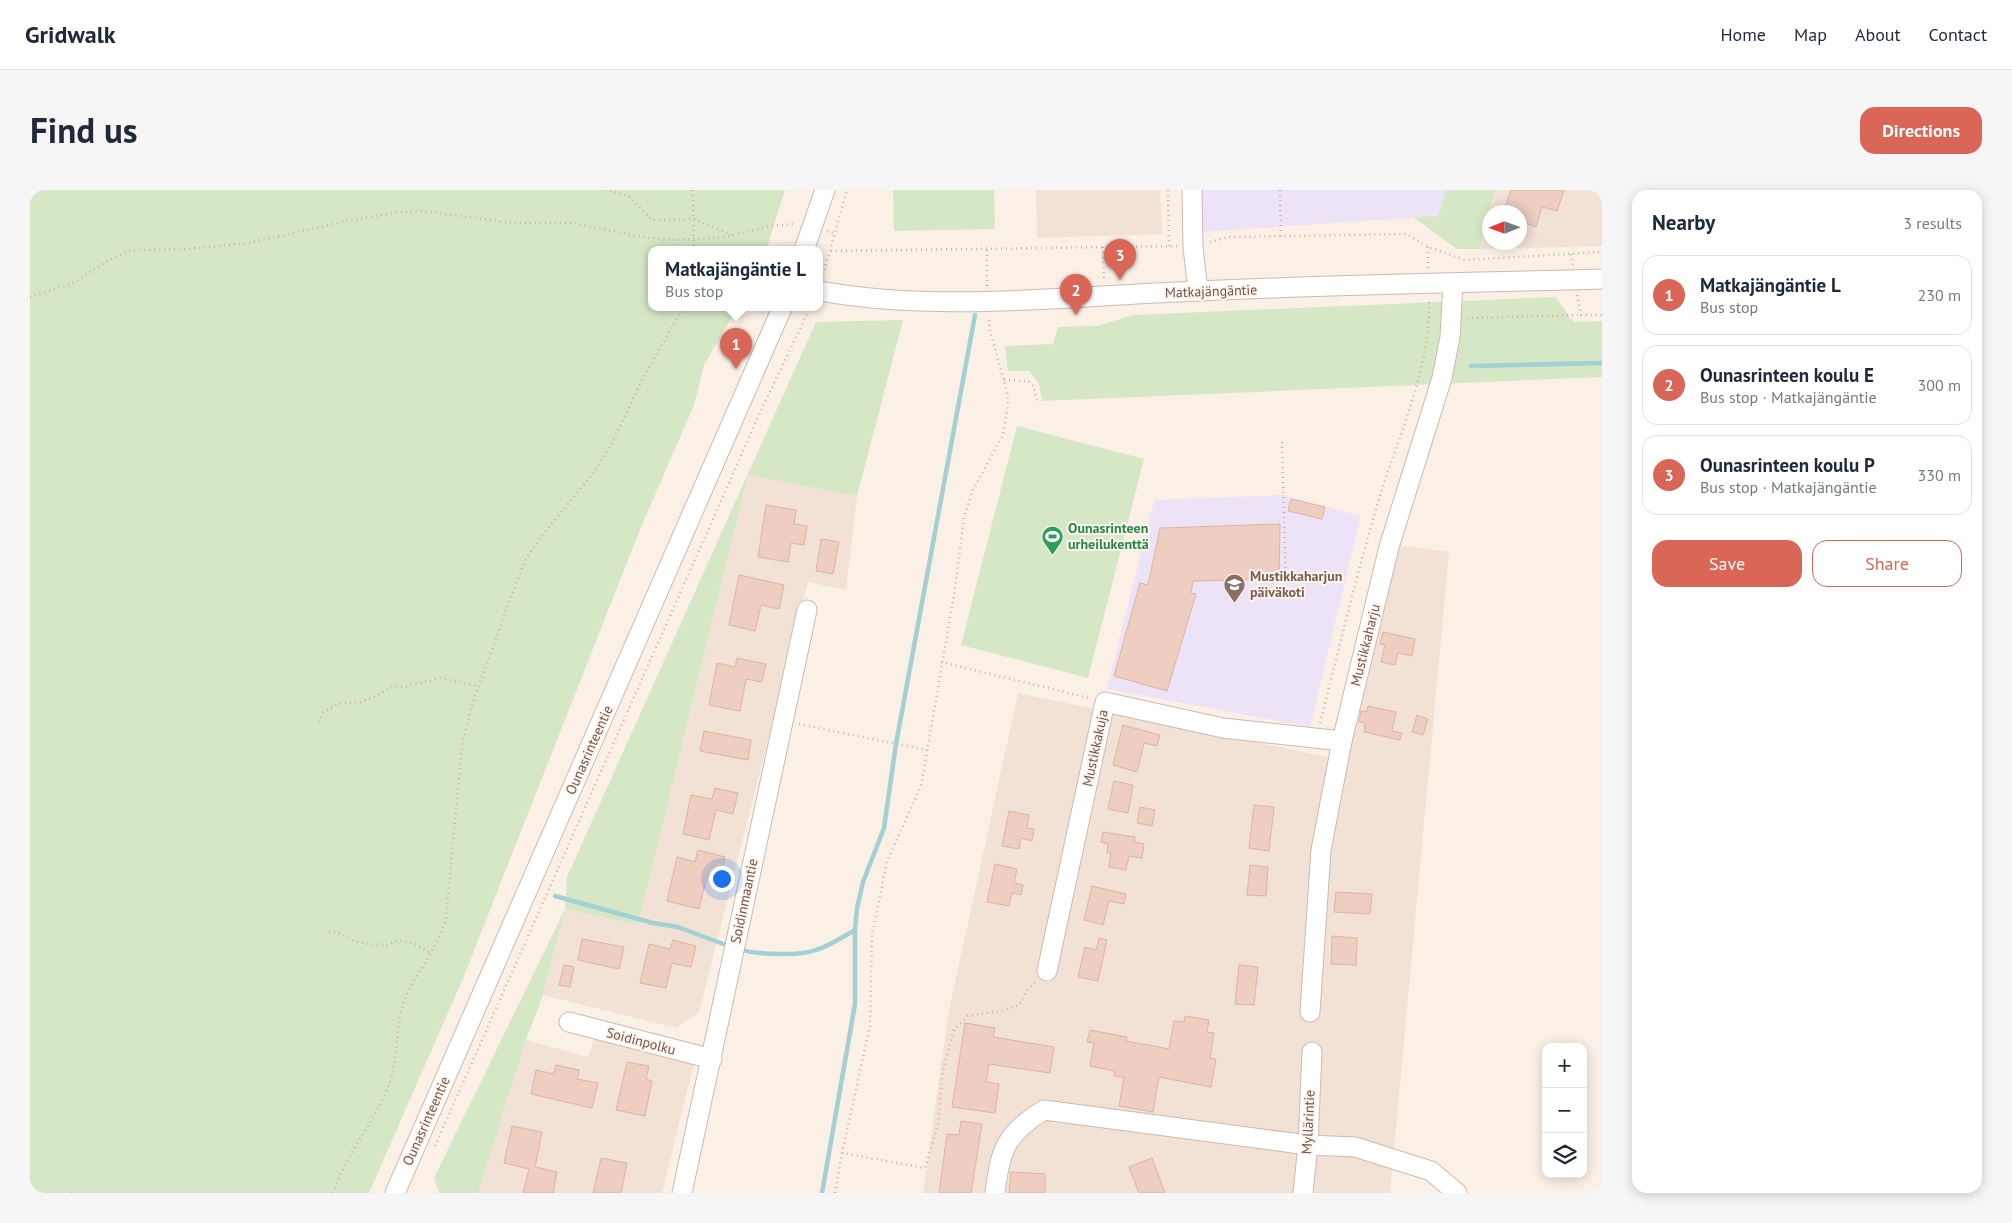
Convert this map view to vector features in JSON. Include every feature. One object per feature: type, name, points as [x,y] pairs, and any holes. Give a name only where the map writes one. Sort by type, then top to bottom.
[{"type":"street","points":[[805,246],[825,190]]},
{"type":"street","points":[[1192,190],[1193,246],[1198,291]]},
{"type":"street","name":"Matkajängäntie","points":[[823,285],[872,299],[987,301],[1198,291],[1602,279]]},
{"type":"street","name":"Mustikkaharju","points":[[1310,1012],[1321,850],[1342,742],[1389,547],[1442,378],[1450,337],[1453,284]]},
{"type":"street","name":"Ounasrinteentie","points":[[396,1192],[781,311]]},
{"type":"street","name":"Soidinmaantie","points":[[682,1193],[808,610]]},
{"type":"street","name":"Mustikkakuja","points":[[1047,971],[1105,702],[1223,728],[1342,742]]},
{"type":"street","name":"Soidinpolku","points":[[569,1022],[712,1059]]},
{"type":"street","name":"Myllärintie","points":[[1303,1193],[1308,1145],[1312,1052]]},
{"type":"street","points":[[995,1193],[997,1173],[1006,1143],[1017,1129],[1044,1110],[1308,1145],[1355,1147],[1431,1171],[1458,1193]]},
{"type":"path","points":[[605,190],[628,196],[652,220],[694,219],[734,235]]},
{"type":"path","points":[[693,190],[694,246]]},
{"type":"path","points":[[823,277],[847,190]]},
{"type":"path","points":[[1168,190],[1169,246]]},
{"type":"path","points":[[1280,190],[1281,237]]},
{"type":"path","points":[[30,297],[71,284],[106,262],[124,253],[137,250],[248,243],[351,220],[401,212],[424,211],[514,223],[572,222],[649,238],[694,240],[734,235],[770,226],[794,224],[812,226]]},
{"type":"path","points":[[1316,740],[1377,506],[1414,395],[1429,320],[1428,247]]},
{"type":"path","points":[[1103,248],[1104,280]]},
{"type":"path","points":[[835,1193],[870,1026],[872,936],[887,861],[921,786],[955,589],[964,517],[973,490],[1003,435],[1008,405],[1004,380],[990,331],[987,301],[987,250]]},
{"type":"path","points":[[1571,254],[1602,252]]},
{"type":"path","points":[[333,1193],[338,1177],[380,1103],[391,1078],[402,1011],[407,993],[432,954],[442,933],[446,918],[453,825],[462,745],[478,686],[508,602],[526,559],[540,538],[591,476],[610,447],[643,378],[682,311]]},
{"type":"path","points":[[434,1148],[763,406],[809,311]]},
{"type":"path","points":[[1451,318],[1581,314]]},
{"type":"path","points":[[1004,380],[1028,381],[1034,387],[1037,402]]},
{"type":"path","points":[[1282,442],[1286,585]]},
{"type":"path","points":[[942,662],[1105,702]]},
{"type":"path","points":[[319,722],[322,713],[340,703],[360,702],[376,696],[392,686],[403,687],[440,678],[478,686]]},
{"type":"path","points":[[783,720],[927,750]]},
{"type":"path","points":[[329,932],[339,933],[354,941],[368,944],[387,945],[399,940],[413,943],[432,954]]},
{"type":"path","points":[[842,1153],[925,1168],[938,1124],[944,1069],[954,1030],[968,1016],[1000,1011],[1019,1005],[1028,988],[1047,971]]},
{"type":"shaded area","points":[[1036,190],[1160,190],[1162,234],[1037,238]]},
{"type":"shaded area","points":[[1183,190],[1446,190],[1438,216],[1186,233]]},
{"type":"shaded area","points":[[1495,190],[1602,190],[1602,246],[1527,248],[1527,205],[1492,205]]},
{"type":"shaded area","points":[[748,475],[857,496],[846,590],[808,582],[699,1012],[676,1028],[543,995],[565,909],[638,925]]},
{"type":"shaded area","name":"Mustikkaharjun päiväkoti","points":[[1283,495],[1361,516],[1310,727],[1107,689],[1154,500]]},
{"type":"shaded area","points":[[1396,545],[1449,552],[1390,1193],[923,1193],[948,1015],[1018,693],[1347,761]]},
{"type":"shaded area","points":[[595,1036],[694,1063],[662,1193],[478,1193],[526,1040],[588,1057]]},
{"type":"green space","points":[[30,190],[785,190],[767,246],[648,246],[648,311],[735,311],[704,365],[694,405],[639,532],[464,976],[369,1193],[30,1193]]},
{"type":"green space","points":[[893,190],[994,190],[995,229],[894,231]]},
{"type":"green space","points":[[1446,190],[1495,190],[1491,205],[1482,205],[1482,241],[1480,249],[1457,249],[1413,217],[1438,216]]},
{"type":"green space","points":[[1555,297],[1574,322],[1602,321],[1602,377],[1042,401],[1039,383],[1029,371],[1008,371],[1005,346],[1053,344],[1058,327],[1097,326],[1133,315]]},
{"type":"green space","points":[[903,320],[857,496],[748,475],[638,925],[565,909],[567,877],[816,322]]},
{"type":"green space","name":"Ounasrinteen urheilukenttä","points":[[1017,426],[1144,459],[1088,678],[961,645]]},
{"type":"green space","points":[[565,909],[543,995],[526,1040],[478,1193],[439,1193],[434,1178]]},
{"type":"building","points":[[1511,190],[1564,190],[1557,211],[1542,207],[1536,227],[1527,224],[1527,205],[1506,205]]},
{"type":"building","points":[[1291,499],[1325,507],[1322,519],[1288,511]]},
{"type":"building","points":[[766,505],[796,510],[794,524],[807,526],[804,545],[791,543],[788,562],[758,557]]},
{"type":"building","points":[[1280,524],[1279,579],[1193,581],[1191,593],[1196,594],[1167,691],[1114,676],[1140,583],[1148,585],[1160,528]]},
{"type":"building","points":[[821,539],[839,542],[833,574],[816,571]]},
{"type":"building","points":[[739,575],[784,585],[779,609],[761,605],[755,631],[729,625]]},
{"type":"building","points":[[1383,632],[1415,639],[1412,656],[1398,653],[1395,665],[1381,662],[1385,645],[1380,644]]},
{"type":"building","points":[[737,658],[766,664],[762,682],[746,679],[740,711],[709,705],[717,663],[735,667]]},
{"type":"building","points":[[1368,706],[1396,712],[1392,731],[1402,733],[1400,740],[1364,732],[1365,723],[1359,722],[1361,711],[1367,712]]},
{"type":"building","points":[[1417,715],[1428,719],[1423,735],[1412,732]]},
{"type":"building","points":[[1123,725],[1160,735],[1157,746],[1144,743],[1137,772],[1113,765]]},
{"type":"building","points":[[704,731],[751,740],[748,760],[700,751]]},
{"type":"building","points":[[1114,781],[1133,785],[1128,813],[1108,809]]},
{"type":"building","points":[[715,788],[738,793],[733,814],[716,810],[709,840],[683,834],[691,795],[712,799]]},
{"type":"building","points":[[1254,805],[1274,807],[1269,851],[1249,848]]},
{"type":"building","points":[[1140,807],[1155,810],[1152,826],[1137,823]]},
{"type":"building","points":[[1009,811],[1029,815],[1027,828],[1034,829],[1032,841],[1021,838],[1019,849],[1002,846]]},
{"type":"building","points":[[1103,832],[1135,837],[1134,842],[1144,844],[1142,858],[1129,856],[1126,870],[1109,867],[1111,853],[1107,853],[1108,844],[1101,842]]},
{"type":"building","points":[[698,850],[725,857],[720,879],[707,876],[699,909],[667,901],[677,857],[695,862]]},
{"type":"building","points":[[995,864],[1017,869],[1014,883],[1023,885],[1021,895],[1012,893],[1009,906],[987,902]]},
{"type":"building","points":[[1250,865],[1268,867],[1266,896],[1247,895]]},
{"type":"building","points":[[1092,886],[1126,894],[1124,904],[1109,901],[1103,925],[1084,920]]},
{"type":"building","points":[[1336,892],[1372,894],[1370,914],[1334,912]]},
{"type":"building","points":[[1332,936],[1357,938],[1356,965],[1331,964]]},
{"type":"building","points":[[1099,938],[1107,940],[1098,981],[1078,977],[1085,947],[1096,950]]},
{"type":"building","points":[[582,939],[624,947],[619,969],[578,960]]},
{"type":"building","points":[[673,940],[696,946],[691,967],[672,963],[666,988],[640,983],[649,944],[670,949]]},
{"type":"building","points":[[564,965],[574,967],[570,987],[559,985]]},
{"type":"building","points":[[1239,965],[1258,967],[1254,1005],[1235,1004]]},
{"type":"building","points":[[1185,1016],[1209,1020],[1207,1032],[1214,1033],[1210,1058],[1216,1059],[1211,1087],[1159,1077],[1153,1112],[1119,1106],[1124,1077],[1114,1076],[1115,1071],[1090,1066],[1094,1043],[1087,1042],[1090,1030],[1127,1037],[1126,1041],[1169,1049],[1174,1021],[1184,1022]]},
{"type":"building","points":[[965,1023],[995,1028],[993,1037],[1054,1047],[1050,1073],[989,1064],[986,1082],[999,1084],[995,1113],[952,1107]]},
{"type":"building","points":[[627,1062],[649,1066],[646,1079],[652,1081],[645,1116],[616,1110]]},
{"type":"building","points":[[556,1065],[579,1070],[577,1079],[598,1083],[592,1108],[531,1094],[536,1070],[554,1074]]},
{"type":"building","points":[[961,1121],[982,1124],[971,1193],[939,1193],[947,1134],[959,1135]]},
{"type":"building","points":[[512,1126],[542,1132],[535,1167],[557,1172],[553,1193],[523,1193],[529,1169],[504,1163]]},
{"type":"building","points":[[601,1158],[627,1163],[621,1193],[593,1193]]},
{"type":"building","points":[[1152,1158],[1165,1193],[1139,1193],[1129,1167]]},
{"type":"building","points":[[1011,1172],[1045,1174],[1045,1193],[1009,1193]]},
{"type":"waterway","points":[[822,1193],[855,1004],[855,930],[857,908],[863,882],[884,828],[896,744],[975,315]]},
{"type":"waterway","points":[[1471,366],[1602,363]]},
{"type":"waterway","points":[[555,896],[653,923],[678,927],[731,947]]},
{"type":"waterway","points":[[739,949],[766,954],[809,952],[826,946],[855,930]]},
{"type":"place","name":"Ounasrinteen koulu P","points":[[1120,280]]},
{"type":"place","name":"Ounasrinteen koulu E","points":[[1076,315]]},
{"type":"place","name":"Matkajängäntie L","points":[[736,369]]},
{"type":"place","name":"Ounasrinteen urheilukenttä","points":[[1052,555]]},
{"type":"place","name":"Mustikkaharjun päiväkoti","points":[[1234,603]]}]
